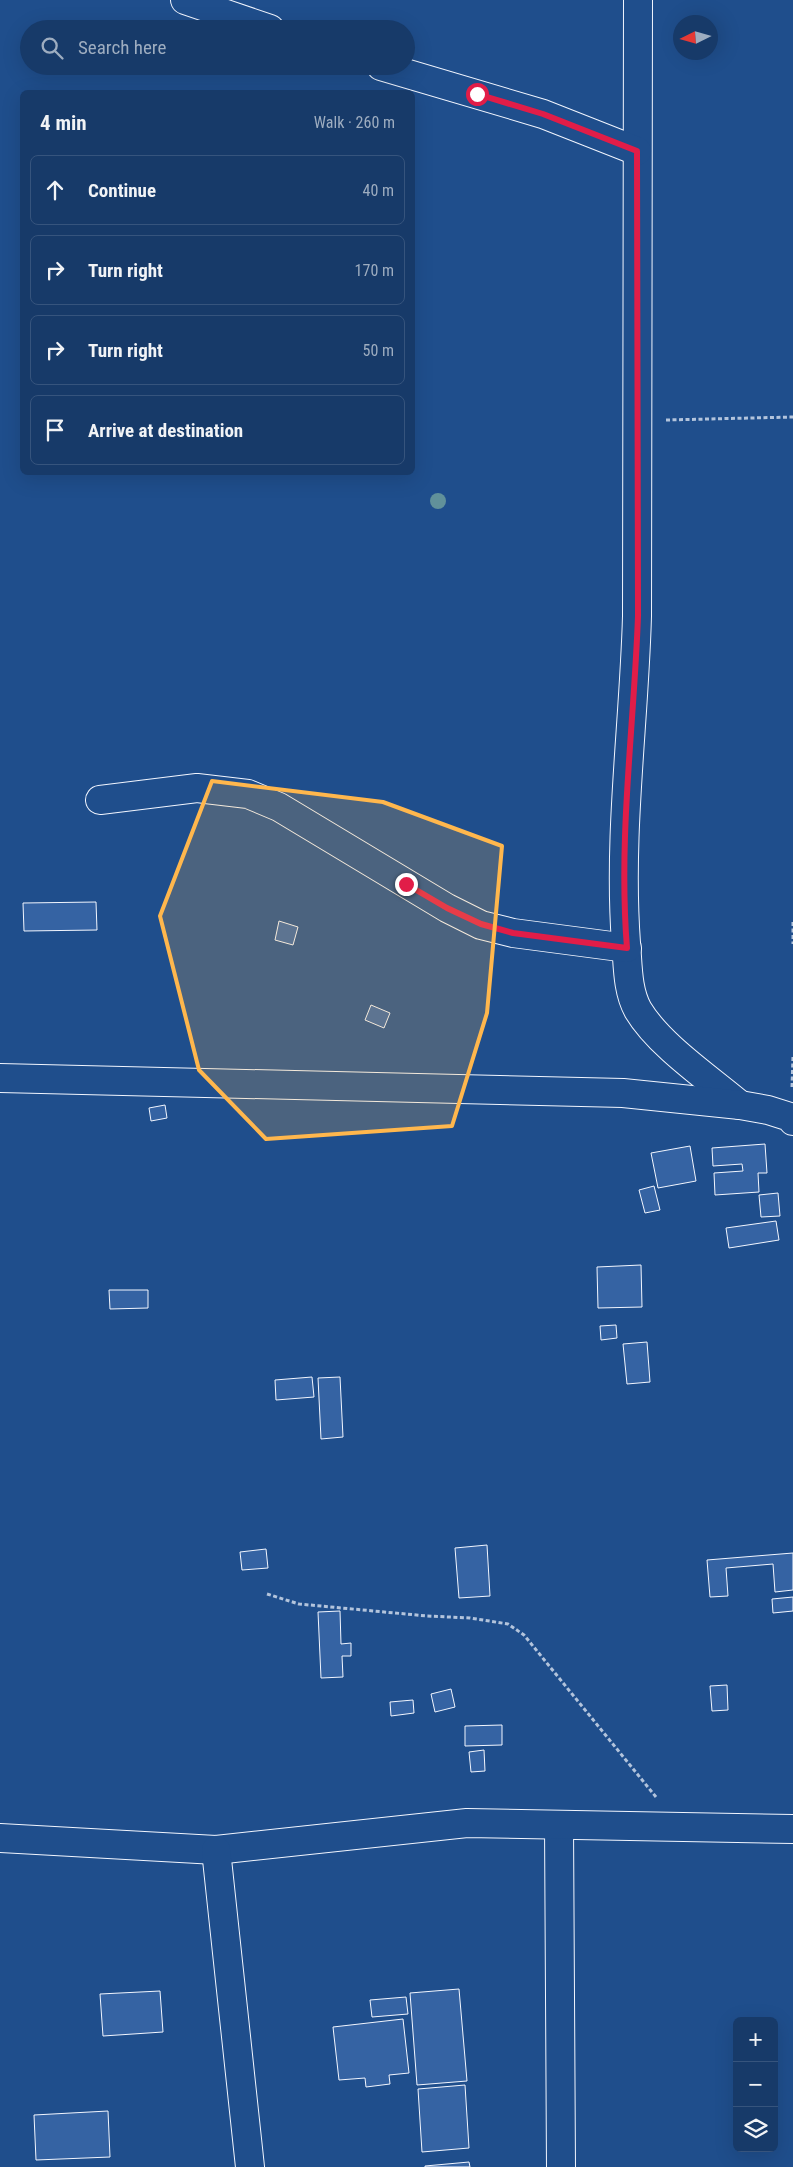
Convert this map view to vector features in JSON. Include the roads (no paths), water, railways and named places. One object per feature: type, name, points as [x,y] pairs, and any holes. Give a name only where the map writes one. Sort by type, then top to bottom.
[{"type":"street","points":[[185,0],[244,20]]},
{"type":"street","points":[[638,0],[638,616],[635,694],[625,816],[623,901],[630,987],[638,1009],[659,1037],[740,1105]]},
{"type":"street","points":[[411,75],[543,114],[637,151]]},
{"type":"street","points":[[100,800],[196,788],[248,794],[279,807],[447,908],[481,924],[513,933],[627,948]]},
{"type":"street","points":[[0,1078],[623,1093],[740,1105],[768,1110],[790,1117],[793,1121]]},
{"type":"street","points":[[0,1838],[216,1850],[468,1823],[793,1829]]},
{"type":"street","points":[[559,1825],[561,2167]]},
{"type":"street","points":[[216,1850],[250,2167]]}]
